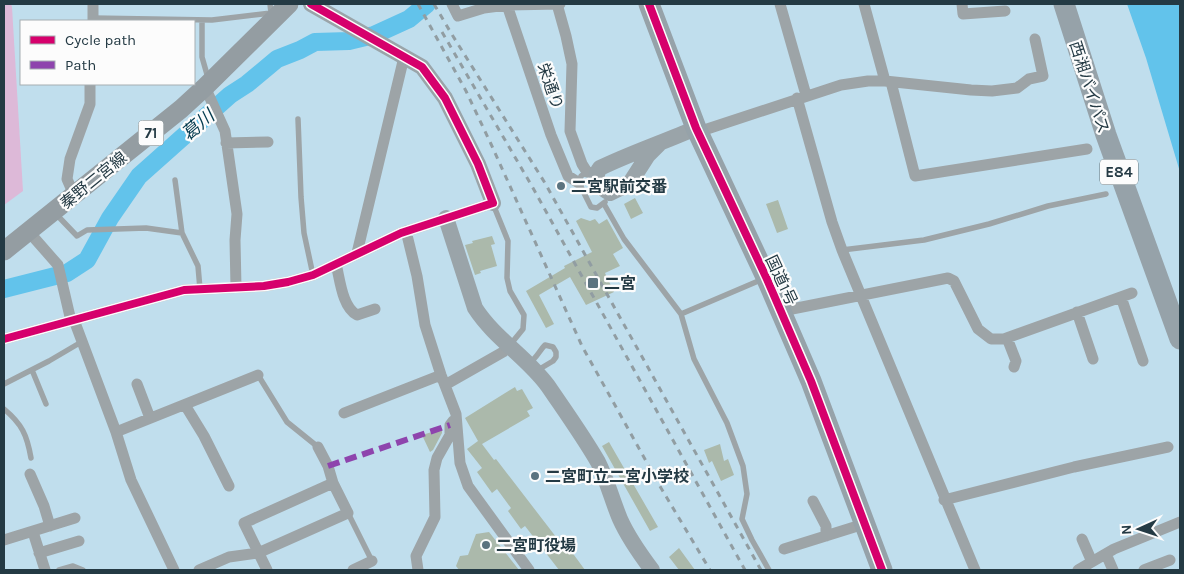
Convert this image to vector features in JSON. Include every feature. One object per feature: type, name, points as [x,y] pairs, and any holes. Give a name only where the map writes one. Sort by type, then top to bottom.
[{"type":"highway","name":"国道1号","points":[[649,4],[697,130],[782,311],[833,436],[882,570]]},
{"type":"highway","name":"西湘バイパス","points":[[1064,4],[1106,135],[1180,339]]},
{"type":"highway","name":"西湘バイパス","points":[[1076,4],[1122,144],[1180,301]]},
{"type":"main road","name":"秦野二宮線","points":[[4,252],[208,88],[272,12],[289,4]]},
{"type":"street","points":[[93,4],[93,20]]},
{"type":"street","points":[[4,339],[184,290],[288,282],[313,275],[406,231],[493,203],[478,164],[445,98],[422,67],[311,4]]},
{"type":"street","points":[[452,4],[458,16],[484,8],[507,5],[558,4],[572,64],[570,131],[582,164],[592,172],[607,199],[630,183],[648,155],[659,144]]},
{"type":"street","points":[[780,4],[832,222],[860,296],[975,570]]},
{"type":"street","points":[[864,4],[915,176],[1087,149]]},
{"type":"street","points":[[962,4],[964,14],[1005,11]]},
{"type":"street","name":"栄通り","points":[[507,5],[551,135],[568,176],[579,183]]},
{"type":"street","points":[[592,172],[631,153],[697,130],[842,85],[868,81],[888,81],[971,90],[992,91],[1018,88],[1029,79],[1043,76],[1035,40]]},
{"type":"street","points":[[357,253],[402,56]]},
{"type":"street","points":[[74,195],[67,179],[70,159],[90,104],[90,85]]},
{"type":"street","points":[[208,88],[226,131],[237,214],[235,240],[236,287]]},
{"type":"street","points":[[226,142],[268,142]]},
{"type":"street","points":[[631,153],[635,153],[640,158],[636,174]]},
{"type":"street","points":[[446,218],[476,308],[482,318],[508,347],[532,368],[547,385],[597,461],[632,542],[652,570]]},
{"type":"street","points":[[406,231],[417,276],[425,325],[456,414],[460,463],[468,486],[529,570]]},
{"type":"street","points":[[29,232],[58,265],[73,320],[83,341],[116,432],[131,480],[174,570]]},
{"type":"street","points":[[336,264],[344,297],[351,312],[357,315],[369,315]]},
{"type":"street","points":[[782,311],[948,278],[954,281],[978,329],[991,339],[1006,338],[1126,295],[1143,361]]},
{"type":"street","points":[[1077,312],[1093,359]]},
{"type":"street","points":[[1006,338],[1016,361],[1014,367]]},
{"type":"street","points":[[344,413],[443,380],[503,352],[508,347]]},
{"type":"street","points":[[116,432],[258,376]]},
{"type":"street","points":[[137,384],[150,418]]},
{"type":"street","points":[[185,404],[201,444],[226,481],[235,471]]},
{"type":"street","points":[[418,570],[416,556],[435,517],[434,470],[437,458],[450,434],[450,425],[456,414]]},
{"type":"street","points":[[199,570],[229,557],[258,553],[348,513],[333,484],[328,466],[318,447]]},
{"type":"street","points":[[944,500],[1168,447]]},
{"type":"street","points":[[30,474],[44,506],[50,526]]},
{"type":"street","points":[[267,570],[244,523],[333,484]]},
{"type":"street","points":[[812,501],[826,526],[826,536]]},
{"type":"street","points":[[4,540],[75,518]]},
{"type":"street","points":[[1078,570],[1114,549],[1180,522]]},
{"type":"street","points":[[784,549],[864,524]]},
{"type":"street","points":[[33,532],[45,570]]},
{"type":"street","points":[[1082,539],[1092,562]]},
{"type":"street","points":[[40,553],[79,540]]},
{"type":"street","points":[[1106,554],[1113,570]]},
{"type":"street","points":[[1144,570],[1170,560]]},
{"type":"street","points":[[353,570],[372,561]]},
{"type":"lane","points":[[93,20],[202,20],[272,12]]},
{"type":"lane","points":[[202,20],[202,57],[208,88]]},
{"type":"lane","points":[[298,119],[304,233],[313,275]]},
{"type":"lane","points":[[592,172],[581,176],[579,183],[591,207],[597,208],[607,199],[624,239],[681,314],[694,358],[727,423],[743,466],[747,494],[742,519],[769,570]]},
{"type":"lane","points":[[175,180],[182,233],[198,266],[200,289]]},
{"type":"lane","points":[[842,250],[924,240],[989,224],[1048,206],[1106,194]]},
{"type":"lane","points":[[493,203],[508,241],[507,278],[510,291],[524,315],[523,329],[508,347]]},
{"type":"lane","points":[[54,212],[77,236],[87,230],[146,228],[182,233]]},
{"type":"lane","points":[[681,314],[766,277]]},
{"type":"lane","points":[[4,384],[83,341]]},
{"type":"lane","points":[[32,370],[46,404]]},
{"type":"lane","points":[[258,376],[287,422],[318,447]]},
{"type":"lane","points":[[4,409],[18,420],[28,444],[31,458]]},
{"type":"lane","points":[[348,513],[372,561]]},
{"type":"lane","points":[[59,570],[73,566],[83,570]]},
{"type":"shaded area","points":[[4,4],[11,4],[12,7],[23,191],[4,205]]},
{"type":"water","points":[[1127,4],[1180,4],[1180,172],[1146,58]]},
{"type":"building","points":[[635,198],[643,213],[631,219],[624,204]]},
{"type":"building","points":[[778,200],[788,229],[777,233],[766,204]]},
{"type":"building","points":[[581,218],[590,221],[595,219],[599,224],[607,219],[623,248],[613,254],[620,266],[605,273],[614,292],[586,305],[570,277],[539,295],[554,324],[546,328],[526,291],[565,268],[564,266],[592,252],[576,221]]},
{"type":"building","points":[[492,236],[495,244],[491,245],[497,266],[480,271],[481,273],[475,275],[465,245],[473,243],[472,241]]},
{"type":"building","points":[[515,387],[517,391],[522,389],[533,408],[527,411],[530,416],[482,444],[494,460],[496,459],[563,546],[566,544],[585,570],[559,570],[525,526],[521,529],[508,511],[511,508],[497,489],[492,493],[477,472],[482,468],[467,449],[478,441],[465,418]]},
{"type":"building","points":[[442,429],[442,433],[430,452],[422,435]]},
{"type":"building","points":[[609,442],[658,527],[650,531],[602,446]]},
{"type":"building","points":[[720,444],[724,461],[728,459],[734,475],[721,481],[712,461],[709,463],[704,450]]},
{"type":"building","name":"二宮町役場","points":[[489,532],[519,570],[459,570],[456,566],[460,556],[468,555],[476,534]]},
{"type":"building","points":[[679,548],[695,570],[679,570],[669,557]]},
{"type":"waterway","name":"葛川","points":[[4,289],[67,273],[87,260],[110,218],[139,176],[230,95],[247,84],[277,59],[315,42],[349,41],[374,35],[409,19],[427,4]]},
{"type":"railway","points":[[418,4],[466,91],[582,346],[661,488],[710,570]]},
{"type":"railway","points":[[434,4],[545,183],[761,570]]},
{"type":"railway","points":[[442,32],[533,188],[745,570]]},
{"type":"marked path","points":[[328,466],[450,425]]},
{"type":"cycle path","points":[[4,339],[184,290],[264,286],[288,282],[313,275],[401,233],[493,203],[478,164],[445,98],[422,67],[311,4]]},
{"type":"cycle path","points":[[649,4],[696,128],[766,277],[811,381],[882,570]]},
{"type":"place","name":"二宮駅前交番","points":[[561,186]]},
{"type":"place","name":"二宮","points":[[593,283]]},
{"type":"place","name":"二宮町立二宮小学校","points":[[535,476]]},
{"type":"place","name":"二宮町役場","points":[[486,545]]}]
